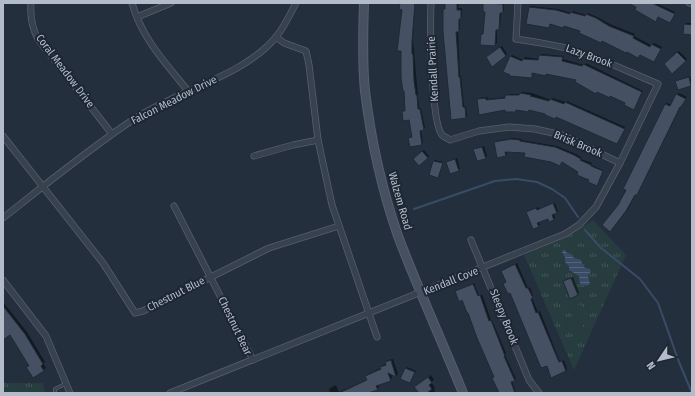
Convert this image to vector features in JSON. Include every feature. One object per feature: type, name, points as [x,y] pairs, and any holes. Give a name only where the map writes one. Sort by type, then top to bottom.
[{"type":"street","name":"Coral Meadow Drive","points":[[31,3],[33,28],[38,39],[112,134]]},
{"type":"street","points":[[132,3],[147,40],[188,91]]},
{"type":"street","points":[[137,17],[171,3]]},
{"type":"street","name":"Falcon Meadow Drive","points":[[3,218],[84,154],[136,117],[236,69],[262,51],[276,37],[296,3]]},
{"type":"street","name":"Walzem Road","points":[[364,3],[365,90],[382,182],[398,235],[463,393]]},
{"type":"street","name":"Kendall Prairie","points":[[431,3],[431,52],[434,93],[437,119],[442,134]]},
{"type":"street","name":"Lazy Brook","points":[[518,3],[516,39],[578,51],[658,84]]},
{"type":"street","points":[[276,37],[284,43],[306,52],[309,65],[318,140],[332,205],[377,337]]},
{"type":"street","name":"Kendall Cove","points":[[170,393],[484,268],[565,234],[579,226],[596,207],[658,84]]},
{"type":"street","name":"Brisk Brook","points":[[442,134],[450,140],[478,131],[509,127],[534,129],[562,135],[620,162]]},
{"type":"street","points":[[3,136],[43,186]]},
{"type":"street","points":[[254,156],[293,145],[318,140]]},
{"type":"street","name":"Chestnut Blue","points":[[43,186],[103,263],[135,313],[143,311],[269,248],[339,226]]},
{"type":"street","name":"Chestnut Bear","points":[[174,206],[253,360]]},
{"type":"street","name":"Sleepy Brook","points":[[471,240],[484,268],[529,380],[539,393]]},
{"type":"street","points":[[3,280],[46,336],[70,393]]},
{"type":"lane","points":[[55,393],[55,389],[66,384]]},
{"type":"green space","points":[[593,220],[626,255],[574,370],[524,255],[571,235]]},
{"type":"green space","points":[[577,304],[590,310],[579,335],[566,328]]},
{"type":"green space","points":[[3,383],[43,383],[45,393],[3,393]]},
{"type":"water","points":[[564,249],[574,258],[581,260],[583,267],[590,269],[591,271],[588,276],[590,284],[585,286],[580,284],[579,276],[569,270],[569,266],[565,262],[565,257],[562,252]]},
{"type":"building","points":[[400,3],[415,3],[412,54],[418,109],[420,109],[424,130],[420,131],[422,145],[410,147],[408,138],[412,137],[409,120],[403,121],[402,111],[405,111],[404,91],[401,78],[401,51],[397,51],[402,10],[399,9]]},
{"type":"building","points":[[445,3],[457,3],[457,10],[461,10],[459,32],[456,32],[459,77],[466,118],[451,120],[443,32],[443,9],[445,9]]},
{"type":"building","points":[[483,3],[503,4],[503,13],[500,13],[499,30],[496,30],[495,46],[480,45],[481,34],[483,34],[485,12],[483,12]]},
{"type":"building","points":[[628,3],[652,3],[675,14],[670,23],[658,17],[656,22],[635,10],[636,7]]},
{"type":"building","points":[[529,7],[556,10],[570,14],[570,12],[585,16],[586,14],[609,26],[634,36],[633,38],[650,47],[651,44],[661,49],[654,62],[640,55],[638,58],[602,41],[601,43],[579,33],[580,31],[564,26],[563,28],[550,24],[549,28],[526,24]]},
{"type":"building","points":[[684,24],[692,25],[692,35],[683,34]]},
{"type":"building","points":[[500,47],[506,56],[492,67],[486,57]]},
{"type":"building","points":[[677,52],[686,61],[672,74],[664,64]]},
{"type":"building","points":[[539,55],[563,57],[562,61],[582,66],[583,64],[642,92],[634,110],[624,105],[625,103],[610,96],[610,98],[597,92],[596,94],[575,82],[576,80],[546,74],[546,76],[532,73],[532,78],[509,76],[510,75],[503,72],[510,56],[522,61],[523,59],[538,60]]},
{"type":"building","points":[[689,77],[691,86],[678,90],[675,81]]},
{"type":"building","points":[[520,93],[549,101],[550,99],[564,104],[565,102],[625,129],[617,144],[556,117],[555,119],[545,114],[529,110],[528,112],[516,110],[516,112],[505,112],[505,110],[479,115],[477,99],[486,98],[486,100],[505,98],[505,95],[519,95]]},
{"type":"building","points":[[676,94],[686,99],[680,107],[637,195],[635,195],[626,211],[610,232],[602,225],[618,205],[626,190],[623,189],[665,104],[670,106]]},
{"type":"building","points":[[511,139],[555,147],[574,155],[581,159],[580,160],[603,171],[597,186],[588,182],[589,180],[577,175],[578,172],[562,162],[560,166],[551,162],[524,157],[525,153],[505,152],[506,156],[497,158],[494,142]]},
{"type":"building","points":[[482,147],[486,159],[477,161],[473,149]]},
{"type":"building","points":[[422,151],[428,158],[419,166],[413,159]]},
{"type":"building","points":[[455,159],[459,171],[450,174],[446,162]]},
{"type":"building","points":[[433,161],[443,163],[438,178],[429,175]]},
{"type":"building","points":[[553,203],[557,213],[552,215],[554,220],[549,222],[548,219],[537,223],[539,227],[533,229],[526,212],[536,208],[537,210]]},
{"type":"building","points":[[515,264],[526,288],[528,288],[533,298],[531,299],[536,313],[538,312],[559,362],[562,361],[566,371],[551,378],[547,366],[541,368],[510,293],[508,294],[503,284],[506,282],[501,271]]},
{"type":"building","points":[[571,278],[578,295],[570,299],[563,281]]},
{"type":"building","points":[[473,284],[478,296],[480,295],[489,321],[491,320],[515,381],[511,382],[515,393],[499,393],[468,313],[462,300],[459,302],[455,291]]},
{"type":"building","points":[[3,306],[25,334],[43,364],[41,366],[44,371],[33,378],[26,367],[29,366],[10,335],[3,340]]},
{"type":"building","points":[[391,360],[396,377],[388,373],[391,381],[376,386],[378,390],[368,393],[339,393],[367,380],[365,376],[381,369],[380,367],[386,365],[385,362]]},
{"type":"building","points":[[405,368],[415,372],[410,383],[400,379]]},
{"type":"building","points":[[428,377],[432,383],[429,385],[432,389],[427,393],[419,393],[414,387]]},
{"type":"waterway","points":[[414,209],[495,181],[516,179],[537,182],[552,189],[565,198],[578,217]]},
{"type":"waterway","points":[[585,230],[601,248],[640,279],[658,303],[679,362],[692,393]]}]
